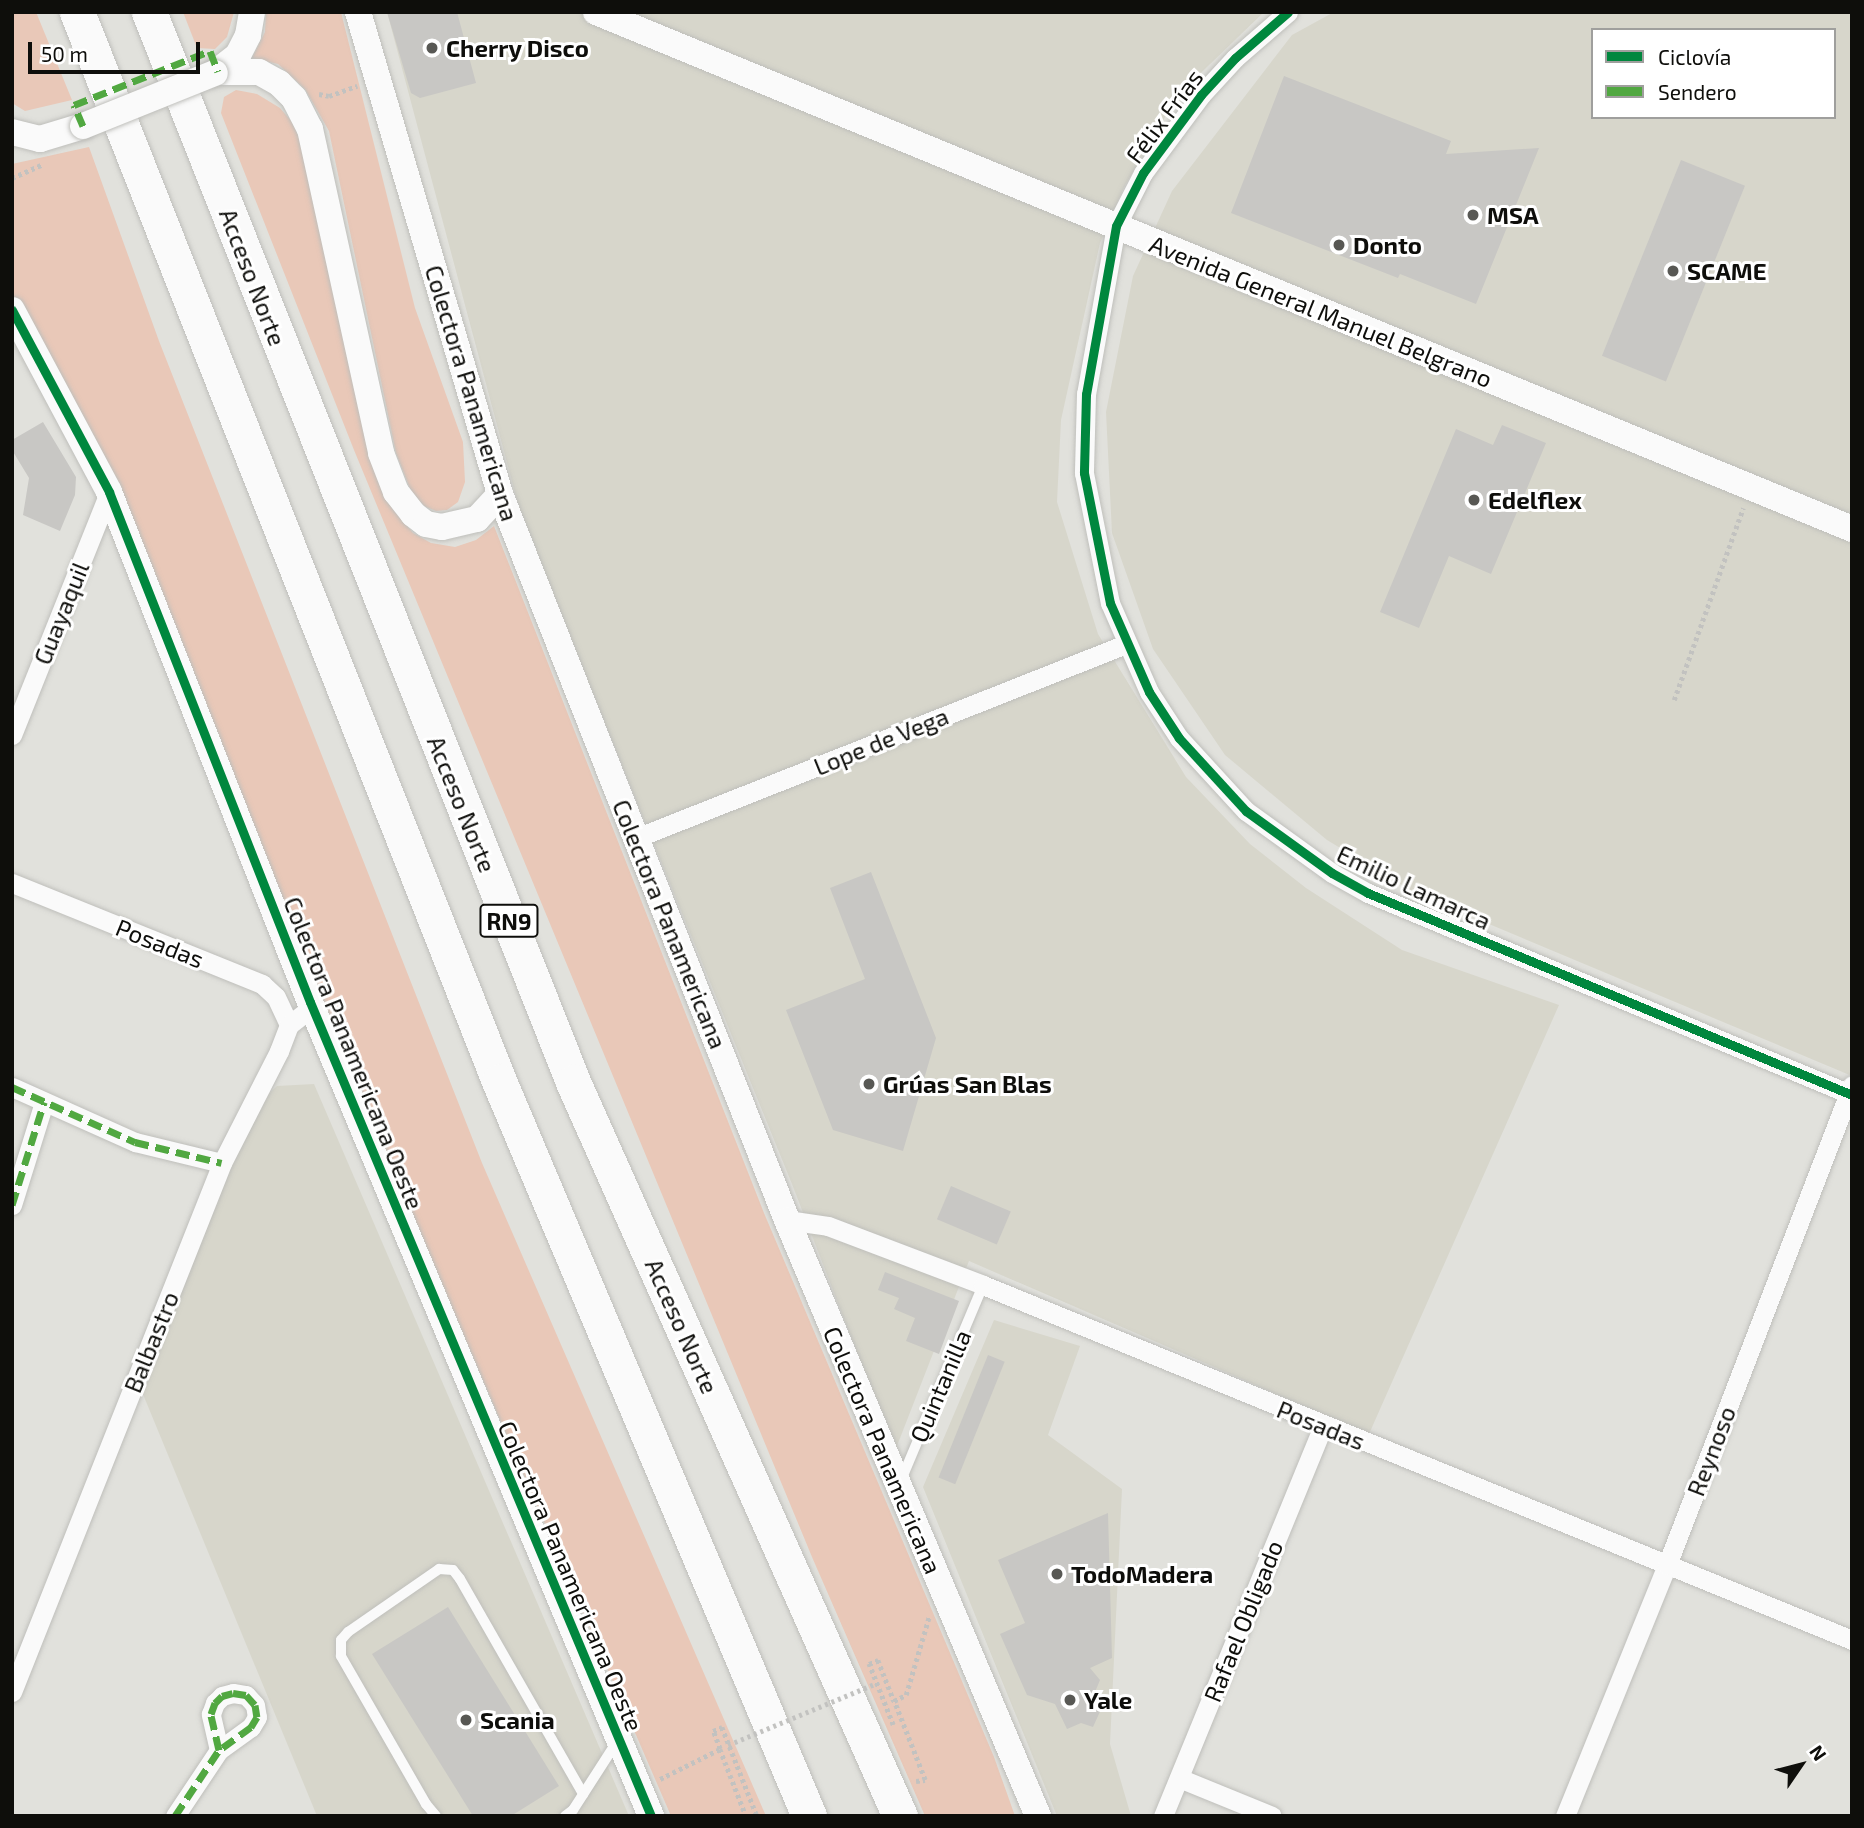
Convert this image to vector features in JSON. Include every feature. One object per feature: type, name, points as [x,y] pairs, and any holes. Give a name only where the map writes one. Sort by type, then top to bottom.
[{"type":"highway","name":"RN9","points":[[77,12],[499,1081],[809,1816]]},
{"type":"highway","name":"Acceso Norte","points":[[149,12],[573,1082],[900,1816]]},
{"type":"street","points":[[12,132],[40,139],[83,127],[217,72],[238,55],[248,35],[252,12]]},
{"type":"street","name":"Colectora Panamericana","points":[[358,12],[500,494],[787,1220],[1038,1816]]},
{"type":"street","name":"Avenida General Manuel Belgrano","points":[[596,12],[1852,529]]},
{"type":"street","name":"Félix Frías","points":[[1116,226],[1143,173],[1201,95],[1234,58],[1288,12]]},
{"type":"street","points":[[217,72],[259,72],[279,83],[294,98],[310,130],[381,453],[396,492],[413,514],[426,523],[442,527],[477,519],[500,494]]},
{"type":"street","name":"Emilio Lamarca","points":[[1116,226],[1086,394],[1084,474],[1101,568],[1126,644],[1149,692],[1172,727],[1212,777],[1246,811],[1332,873],[1368,893],[1851,1091]]},
{"type":"street","name":"Colectora Panamericana Oeste","points":[[12,310],[109,492],[313,1006],[651,1816]]},
{"type":"street","name":"Guayaquil","points":[[12,735],[109,492]]},
{"type":"street","name":"Lope de Vega","points":[[636,838],[1126,644]]},
{"type":"street","name":"Posadas","points":[[12,883],[261,984],[276,997],[289,1025]]},
{"type":"street","name":"Balbastro","points":[[12,1692],[222,1163],[279,1051],[289,1025],[313,1006]]},
{"type":"street","points":[[12,1087],[135,1142],[222,1163]]},
{"type":"street","name":"Reynoso","points":[[1565,1816],[1667,1565],[1851,1091]]},
{"type":"street","points":[[12,1205],[44,1102]]},
{"type":"street","name":"Posadas","points":[[787,1220],[828,1226],[983,1285],[1852,1640]]},
{"type":"street","name":"Rafael Obligado","points":[[1163,1816],[1323,1426]]},
{"type":"street","points":[[175,1816],[219,1750]]},
{"type":"street","points":[[1179,1778],[1272,1816]]},
{"type":"lane","name":"Quintanilla","points":[[898,1487],[983,1285]]},
{"type":"lane","points":[[436,1816],[426,1804],[341,1656],[341,1640],[348,1632],[439,1569],[453,1570],[460,1579],[583,1794]]},
{"type":"lane","points":[[565,1816],[583,1794],[618,1740]]},
{"type":"path","points":[[316,94],[329,96],[378,79]]},
{"type":"path","points":[[12,178],[41,164]]},
{"type":"path","points":[[1674,700],[1750,488]]},
{"type":"path","points":[[894,1701],[906,1695],[926,1622],[945,1599]]},
{"type":"path","points":[[897,1733],[869,1664],[878,1660],[925,1780],[917,1783],[912,1771]]},
{"type":"path","points":[[728,1745],[877,1684]]},
{"type":"path","points":[[746,1816],[713,1731],[722,1727],[757,1816]]},
{"type":"path","points":[[639,1790],[720,1749]]},
{"type":"shaded area","points":[[12,12],[36,12],[72,100],[25,111],[12,103]]},
{"type":"shaded area","points":[[183,12],[234,12],[227,37],[215,49],[197,48]]},
{"type":"shaded area","points":[[266,12],[341,12],[415,308],[463,442],[465,482],[458,502],[447,510],[436,511],[424,506],[411,491],[396,453],[329,131],[305,89],[278,64],[252,58],[265,32]]},
{"type":"shaded area","points":[[387,12],[1264,12],[1178,95],[1124,187],[1100,243],[1061,420],[1057,502],[1098,634],[1186,777],[1250,844],[1306,888],[1402,950],[1559,1005],[1369,1434],[969,1261],[895,1451],[792,1184],[522,519]]},
{"type":"shaded area","points":[[1334,12],[1852,12],[1852,1076],[1415,893],[1327,840],[1225,755],[1153,649],[1112,533],[1106,412],[1133,276],[1172,191],[1292,35]]},
{"type":"shaded area","points":[[236,90],[257,94],[280,108],[292,122],[305,152],[382,491],[394,511],[413,533],[431,543],[455,547],[476,540],[494,526],[764,1213],[994,1757],[1015,1816],[925,1816],[812,1557],[354,450],[221,113],[224,97]]},
{"type":"shaded area","points":[[89,147],[159,341],[482,1163],[766,1816],[671,1816],[287,926],[116,490],[12,296],[12,164]]},
{"type":"shaded area","points":[[314,1084],[629,1816],[317,1816],[140,1387],[226,1164],[259,1103],[277,1086]]},
{"type":"shaded area","points":[[994,1320],[1080,1346],[1048,1435],[1122,1489],[1110,1744],[1131,1816],[1057,1816],[923,1487]]},
{"type":"building","name":"Cherry Disco","points":[[387,12],[457,12],[476,83],[420,98],[411,93]]},
{"type":"building","points":[[1284,76],[1451,141],[1446,154],[1539,148],[1476,304],[1400,274],[1398,278],[1231,213]]},
{"type":"building","name":"SCAME","points":[[1681,160],[1745,186],[1666,381],[1602,356]]},
{"type":"building","points":[[43,422],[76,477],[75,495],[60,531],[23,515],[29,478],[12,450],[12,440]]},
{"type":"building","name":"Edelflex","points":[[1502,425],[1546,443],[1491,574],[1449,556],[1419,628],[1380,612],[1456,429],[1493,445]]},
{"type":"building","name":"Grúas San Blas","points":[[871,872],[936,1038],[903,1151],[833,1130],[786,1010],[865,979],[830,888]]},
{"type":"building","points":[[951,1186],[1011,1211],[997,1245],[937,1219]]},
{"type":"building","points":[[885,1272],[959,1301],[939,1354],[906,1341],[915,1318],[894,1309],[899,1298],[878,1290]]},
{"type":"building","points":[[988,1355],[1005,1362],[955,1484],[939,1477]]},
{"type":"building","points":[[1108,1513],[1112,1658],[1090,1668],[1100,1680],[1095,1692],[1103,1705],[1093,1727],[1081,1723],[1067,1729],[1055,1704],[1027,1695],[1000,1634],[1025,1623],[998,1560]]},
{"type":"building","name":"Scania","points":[[448,1607],[559,1786],[511,1816],[473,1816],[372,1654]]},
{"type":"marked path","points":[[83,126],[74,105],[210,51],[218,72]]},
{"type":"marked path","points":[[12,1087],[135,1142],[222,1163]]},
{"type":"marked path","points":[[12,1205],[44,1102]]},
{"type":"marked path","points":[[233,1693],[246,1695],[255,1705],[257,1717],[251,1727],[219,1750],[211,1714],[215,1703],[222,1696],[233,1693]]},
{"type":"marked path","points":[[175,1816],[219,1750]]},
{"type":"cycle path","points":[[1288,12],[1235,58],[1201,95],[1143,173],[1116,226],[1086,394],[1084,473],[1110,603],[1149,692],[1179,738],[1246,811],[1332,873],[1368,893],[1852,1095]]},
{"type":"cycle path","points":[[12,310],[109,492],[310,1002],[651,1816]]},
{"type":"place","name":"Cherry Disco","points":[[432,48]]},
{"type":"place","name":"MSA","points":[[1473,215]]},
{"type":"place","name":"Donto","points":[[1339,245]]},
{"type":"place","name":"SCAME","points":[[1673,271]]},
{"type":"place","name":"Edelflex","points":[[1474,500]]},
{"type":"place","name":"Grúas San Blas","points":[[869,1084]]},
{"type":"place","name":"TodoMadera","points":[[1057,1574]]},
{"type":"place","name":"Yale","points":[[1070,1700]]},
{"type":"place","name":"Scania","points":[[466,1720]]}]
